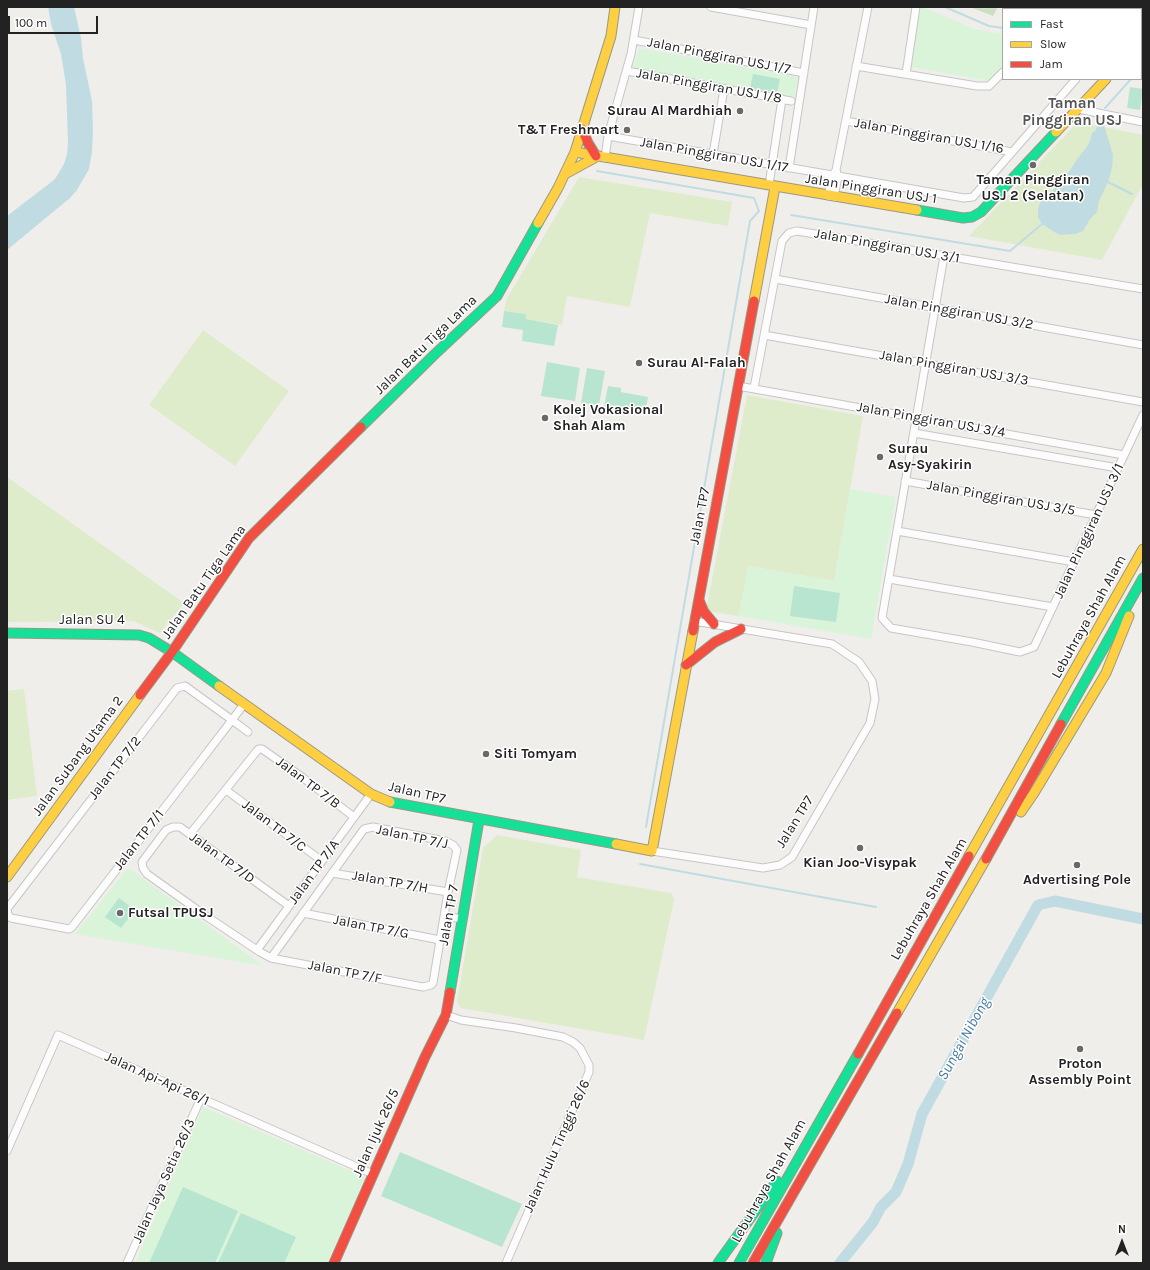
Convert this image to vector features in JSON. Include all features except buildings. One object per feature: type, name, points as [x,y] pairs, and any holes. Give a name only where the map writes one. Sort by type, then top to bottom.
[{"type":"main road","name":"Jalan Batu Tiga Lama","points":[[172,652],[250,538],[434,355],[497,296],[558,188],[575,152],[611,36],[615,7]]},
{"type":"main road","name":"Jalan Pinggiran USJ 1","points":[[575,152],[831,197],[963,218],[972,217],[981,212],[1105,80]]},
{"type":"main road","points":[[565,174],[600,157],[588,143],[582,129]]},
{"type":"main road","name":"Jalan TP7","points":[[172,652],[371,794],[387,802],[652,851],[738,386],[772,186]]},
{"type":"main road","name":"Lebuhraya Shah Alam","points":[[739,1263],[1143,549]]},
{"type":"main road","name":"Lebuhraya Shah Alam","points":[[753,1263],[974,881],[1143,578]]},
{"type":"main road","points":[[974,881],[994,855],[1016,818],[1034,793],[1106,672],[1143,585]]},
{"type":"main road","points":[[699,598],[704,612],[714,624]]},
{"type":"main road","points":[[686,665],[715,642],[741,628]]},
{"type":"main road","name":"Jalan SU 4","points":[[7,633],[139,635],[149,638],[172,652]]},
{"type":"main road","name":"Jalan Subang Utama 2","points":[[7,877],[172,652]]},
{"type":"main road","name":"Jalan TP 7","points":[[446,1015],[479,820]]},
{"type":"main road","name":"Jalan Ijuk 26/5","points":[[334,1263],[425,1057],[446,1015]]},
{"type":"main road","points":[[718,1263],[816,1125]]},
{"type":"main road","points":[[766,1263],[789,1199]]},
{"type":"street","points":[[600,157],[608,136],[627,71],[639,7]]},
{"type":"street","points":[[711,7],[811,25]]},
{"type":"street","points":[[789,168],[814,7]]},
{"type":"street","points":[[831,197],[868,7]]},
{"type":"street","points":[[906,74],[916,7]]},
{"type":"street","name":"Jalan Pinggiran USJ 1/7","points":[[634,40],[804,73]]},
{"type":"street","points":[[856,66],[977,86],[989,86],[1002,73]]},
{"type":"street","name":"Jalan Pinggiran USJ 1/8","points":[[627,71],[791,101]]},
{"type":"street","name":"Jalan Pinggiran USJ 1/17","points":[[608,136],[789,168],[835,174],[964,198],[972,197],[1075,80]]},
{"type":"street","points":[[713,154],[724,89]]},
{"type":"street","points":[[772,186],[772,165],[782,99]]},
{"type":"street","points":[[1078,109],[1143,122]]},
{"type":"street","name":"Jalan Pinggiran USJ 1/16","points":[[846,121],[1012,152]]},
{"type":"street","name":"Jalan Pinggiran USJ 3/1","points":[[754,388],[782,241],[789,233],[797,231],[1143,289]]},
{"type":"street","points":[[944,256],[889,579],[1053,607]]},
{"type":"street","name":"Jalan Pinggiran USJ 3/2","points":[[775,279],[1143,345]]},
{"type":"street","name":"Jalan Pinggiran USJ 3/3","points":[[764,335],[1143,402]]},
{"type":"street","name":"Jalan Pinggiran USJ 3/4","points":[[738,386],[1124,455]]},
{"type":"street","name":"Jalan Pinggiran USJ 3/1","points":[[889,579],[882,618],[891,628],[1020,652],[1034,647],[1143,415]]},
{"type":"street","name":"Jalan Pinggiran USJ 3/4","points":[[914,433],[1118,468]]},
{"type":"street","name":"Jalan Pinggiran USJ 3/5","points":[[905,481],[1096,515]]},
{"type":"street","points":[[897,531],[1074,562]]},
{"type":"street","name":"Jalan TP7","points":[[652,851],[763,868],[780,865],[792,857],[870,723],[875,699],[872,681],[859,662],[832,644],[694,621]]},
{"type":"street","name":"Jalan TP 7/2","points":[[11,918],[7,912],[7,909],[177,688],[185,686],[248,732]]},
{"type":"street","name":"Jalan TP 7/1","points":[[11,918],[69,929],[72,927],[244,704]]},
{"type":"street","name":"Jalan TP 7/B","points":[[226,790],[256,752],[259,749],[262,749],[302,777],[354,817]]},
{"type":"street","points":[[190,834],[226,790]]},
{"type":"street","name":"Jalan TP 7/C","points":[[226,790],[322,861]]},
{"type":"street","name":"Jalan TP 7/A","points":[[257,950],[371,794]]},
{"type":"street","name":"Jalan TP 7/D","points":[[257,950],[147,874],[143,868],[142,862],[155,843],[166,830],[180,827],[289,906]]},
{"type":"street","name":"Jalan TP 7/J","points":[[332,873],[364,829],[373,827],[445,841],[453,845],[457,850],[448,892]]},
{"type":"street","points":[[270,958],[332,873]]},
{"type":"street","name":"Jalan TP 7/H","points":[[332,873],[448,892]]},
{"type":"street","points":[[440,940],[448,892]]},
{"type":"street","name":"Jalan TP 7/G","points":[[303,913],[440,940]]},
{"type":"street","points":[[444,916],[462,919]]},
{"type":"street","name":"Jalan TP 7/F","points":[[257,950],[270,958],[423,987],[433,983],[440,940]]},
{"type":"street","name":"Jalan Hulu Tinggi 26/6","points":[[446,1015],[461,1020],[563,1037],[573,1042],[580,1048],[589,1064],[589,1072],[506,1263]]},
{"type":"street","name":"Jalan Api-Api 26/1","points":[[7,1151],[58,1035],[373,1174]]},
{"type":"street","name":"Jalan Jaya Setia 26/3","points":[[127,1263],[201,1098]]},
{"type":"green space","points":[[920,7],[975,29],[1002,34],[1002,68],[989,81],[911,67]]},
{"type":"green space","points":[[970,7],[998,7],[993,16]]},
{"type":"green space","points":[[639,48],[798,77],[794,98],[632,70]]},
{"type":"green space","points":[[753,74],[780,79],[777,93],[750,88]]},
{"type":"green space","points":[[1130,87],[1143,89],[1140,110],[1127,108]]},
{"type":"green space","points":[[1078,122],[1143,135],[1143,184],[1102,260],[969,236]]},
{"type":"green space","points":[[579,177],[732,202],[728,226],[650,213],[630,307],[567,296],[562,325],[525,319],[526,314],[504,311],[506,300]]},
{"type":"green space","points":[[504,311],[526,314],[526,319],[558,325],[554,346],[522,341],[523,330],[502,327]]},
{"type":"green space","points":[[203,330],[289,391],[235,466],[149,405]]},
{"type":"green space","points":[[547,362],[580,368],[575,401],[541,396]]},
{"type":"green space","points":[[587,368],[605,371],[599,405],[581,403]]},
{"type":"green space","points":[[608,386],[621,388],[621,392],[648,397],[645,413],[604,407]]},
{"type":"green space","points":[[747,395],[863,416],[834,581],[748,566],[739,616],[706,611]]},
{"type":"green space","points":[[7,477],[184,603],[160,633],[133,621],[7,622]]},
{"type":"green space","points":[[850,489],[896,497],[871,639],[739,616],[748,566],[834,581]]},
{"type":"green space","points":[[794,586],[840,593],[836,622],[790,616]]},
{"type":"green space","points":[[24,689],[37,796],[7,800],[7,691]]},
{"type":"green space","points":[[497,835],[581,850],[577,877],[671,893],[674,900],[644,1040],[461,1008],[457,1002],[483,848]]},
{"type":"green space","points":[[128,868],[264,966],[75,934]]},
{"type":"green space","name":"Futsal TPUSJ","points":[[119,898],[135,910],[121,928],[105,917]]},
{"type":"green space","points":[[203,1107],[365,1177],[327,1263],[135,1263]]},
{"type":"green space","points":[[400,1152],[522,1204],[502,1247],[381,1196]]},
{"type":"green space","points":[[183,1187],[238,1211],[215,1263],[149,1263]]},
{"type":"green space","points":[[241,1213],[296,1237],[284,1263],[218,1263]]},
{"type":"water","points":[[48,7],[74,7],[92,101],[92,152],[89,169],[77,190],[70,198],[7,250],[7,216],[55,179],[64,164],[67,154],[66,85],[61,54],[51,24]]},
{"type":"water","points":[[1098,124],[1104,125],[1113,155],[1112,168],[1108,182],[1099,201],[1097,212],[1090,219],[1083,231],[1075,234],[1061,235],[1042,224],[1038,217],[1040,202],[1062,182],[1086,148],[1092,133],[1096,130]]},
{"type":"waterway","points":[[945,7],[989,26],[1002,28]]},
{"type":"waterway","points":[[1105,108],[1130,80]]},
{"type":"waterway","points":[[597,171],[754,198],[759,211],[750,221],[646,827]]},
{"type":"waterway","points":[[1108,182],[1132,194]]},
{"type":"waterway","points":[[791,215],[1010,251],[1042,224]]},
{"type":"waterway","points":[[640,864],[876,907]]},
{"type":"waterway","name":"Sungai Nibong","points":[[840,1263],[873,1222],[881,1207],[896,1192],[908,1164],[922,1114],[1038,905],[1055,901],[1143,919]]},
{"type":"traffic: fast","points":[[1142,17],[1143,12]]},
{"type":"traffic: fast","points":[[917,210],[963,218],[972,217],[981,212],[1056,132]]},
{"type":"traffic: fast","points":[[361,427],[434,355],[497,296],[538,223]]},
{"type":"traffic: fast","points":[[1061,724],[1143,578]]},
{"type":"traffic: fast","points":[[7,633],[139,635],[149,638],[172,652],[219,686]]},
{"type":"traffic: fast","points":[[390,802],[616,844]]},
{"type":"traffic: fast","points":[[450,992],[479,820]]},
{"type":"traffic: fast","points":[[739,1263],[858,1054]]},
{"type":"traffic: fast","points":[[718,1263],[777,1181]]},
{"type":"traffic: fast","points":[[766,1263],[777,1233]]},
{"type":"traffic: slow","points":[[538,223],[558,188],[575,152],[611,36],[615,7]]},
{"type":"traffic: slow","points":[[1056,132],[1105,80]]},
{"type":"traffic: slow","points":[[575,152],[917,210]]},
{"type":"traffic: slow","points":[[565,174],[598,156]]},
{"type":"traffic: slow","points":[[754,301],[775,187]]},
{"type":"traffic: slow","points":[[969,856],[1143,549]]},
{"type":"traffic: slow","points":[[1021,812],[1106,673],[1129,616]]},
{"type":"traffic: slow","points":[[616,844],[652,851],[693,631]]},
{"type":"traffic: slow","points":[[219,686],[371,794],[390,802]]},
{"type":"traffic: slow","points":[[7,877],[140,695]]},
{"type":"traffic: slow","points":[[897,1013],[986,859]]},
{"type":"traffic: jam","points":[[582,129],[596,156]]},
{"type":"traffic: jam","points":[[693,631],[754,301]]},
{"type":"traffic: jam","points":[[140,695],[172,652],[249,538],[361,427]]},
{"type":"traffic: jam","points":[[699,600],[704,612],[714,624]]},
{"type":"traffic: jam","points":[[686,665],[715,642],[741,629]]},
{"type":"traffic: jam","points":[[986,859],[1061,724]]},
{"type":"traffic: jam","points":[[858,1054],[969,856]]},
{"type":"traffic: jam","points":[[334,1263],[425,1057],[446,1015],[450,992]]},
{"type":"traffic: jam","points":[[753,1263],[897,1013]]},
{"type":"place","name":"Surau Al Mardhiah","points":[[740,111]]},
{"type":"place","name":"T&T Freshmart","points":[[627,130]]},
{"type":"place","name":"Taman Pinggiran USJ 2 (Selatan)","points":[[1033,165]]},
{"type":"place","name":"Surau Al-Falah","points":[[639,363]]},
{"type":"place","name":"Kolej Vokasional Shah Alam","points":[[545,418]]},
{"type":"place","name":"Surau Asy-Syakirin","points":[[880,457]]},
{"type":"place","name":"Siti Tomyam","points":[[486,754]]},
{"type":"place","name":"Kian Joo-Visypak","points":[[860,848]]},
{"type":"place","name":"Advertising Pole","points":[[1077,865]]},
{"type":"place","name":"Futsal TPUSJ","points":[[120,913]]},
{"type":"place","name":"Proton Assembly Point","points":[[1080,1049]]},
{"type":"district","name":"Taman Pinggiran USJ","points":[[1072,112]]}]
